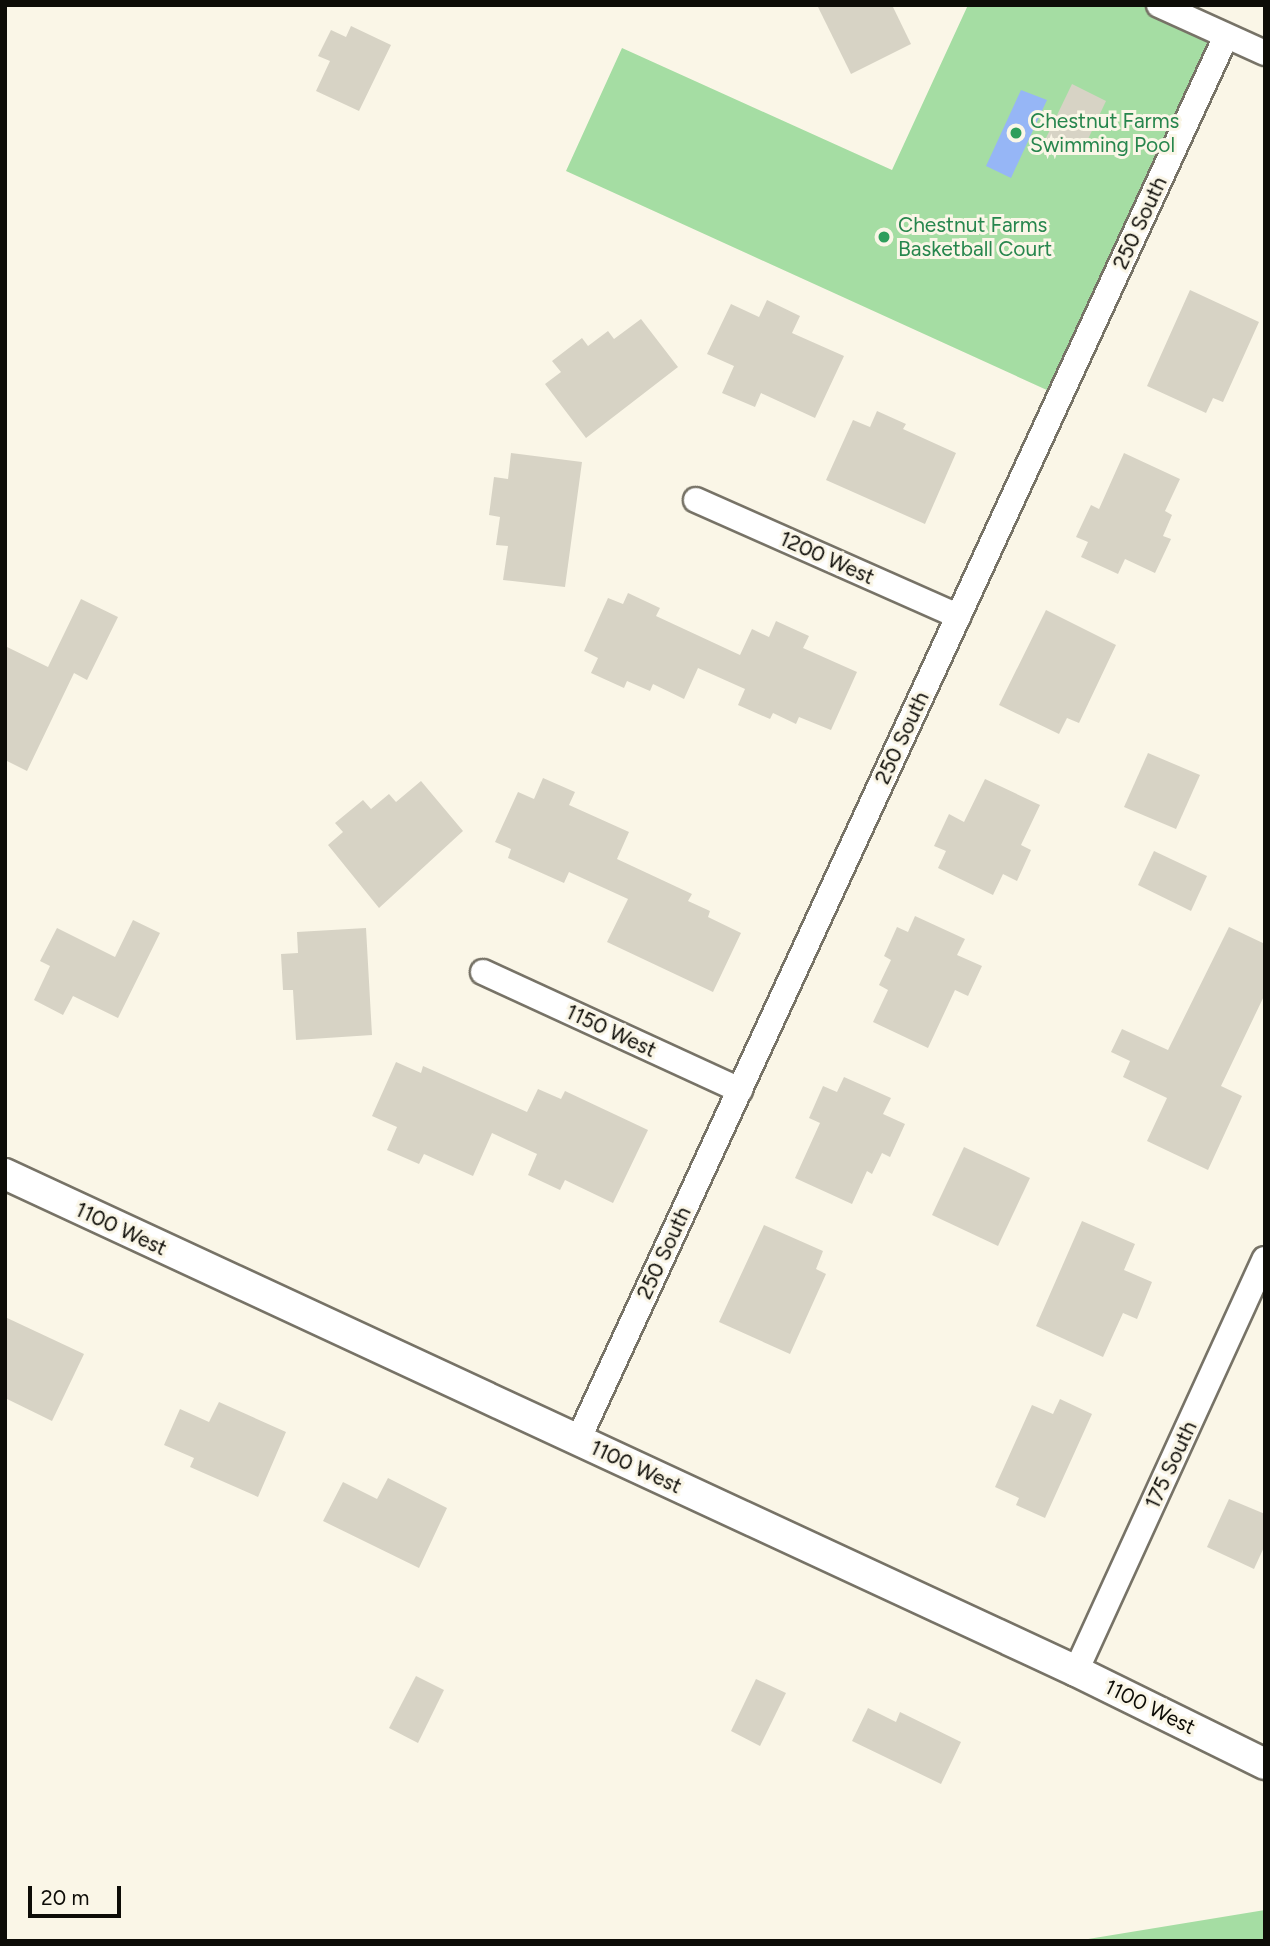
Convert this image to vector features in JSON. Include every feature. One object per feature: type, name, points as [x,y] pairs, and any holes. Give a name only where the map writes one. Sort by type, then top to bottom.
[{"type":"street","points":[[1159,5],[1265,53]]},
{"type":"street","name":"250 South","points":[[578,1440],[1226,36]]},
{"type":"street","name":"1200 West","points":[[696,500],[958,616]]},
{"type":"street","name":"1150 West","points":[[482,972],[740,1090]]},
{"type":"street","name":"1100 West","points":[[5,1174],[1076,1671],[1265,1764]]},
{"type":"street","name":"175 South","points":[[1076,1671],[1264,1262]]},
{"type":"green space","points":[[968,5],[1159,5],[1226,36],[1060,396],[566,171],[622,48],[892,170]]},
{"type":"green space","points":[[1265,1910],[1265,1941],[1076,1941]]},
{"type":"water","name":"Chestnut Farms Swimming Pool","points":[[1021,90],[1047,100],[1011,178],[986,166]]},
{"type":"building","points":[[817,5],[892,5],[911,44],[851,74]]},
{"type":"building","points":[[351,26],[391,45],[359,111],[316,91],[330,61],[318,56],[331,30],[346,37]]},
{"type":"building","points":[[1072,84],[1106,101],[1081,154],[1046,138]]},
{"type":"building","points":[[1190,290],[1259,322],[1223,402],[1213,398],[1206,413],[1147,386]]},
{"type":"building","points":[[767,300],[800,316],[792,333],[844,356],[815,418],[761,393],[755,407],[722,393],[734,366],[707,354],[731,304],[759,317]]},
{"type":"building","points":[[641,319],[678,367],[586,438],[545,384],[561,372],[552,361],[582,338],[588,346],[608,331],[614,339]]},
{"type":"building","points":[[877,411],[906,424],[903,429],[956,453],[925,524],[826,480],[853,420],[870,427]]},
{"type":"building","points":[[511,453],[582,462],[565,587],[503,580],[508,546],[496,545],[500,517],[489,515],[494,477],[508,479]]},
{"type":"building","points":[[1124,453],[1180,479],[1165,511],[1172,515],[1163,536],[1171,539],[1155,573],[1125,559],[1118,574],[1081,557],[1088,542],[1076,537],[1091,505],[1099,509]]},
{"type":"building","points":[[628,593],[660,608],[656,616],[740,655],[752,629],[769,637],[776,621],[809,636],[803,648],[857,672],[831,730],[799,717],[796,724],[773,713],[770,719],[738,705],[745,689],[698,668],[684,699],[653,684],[650,691],[627,681],[624,688],[591,673],[598,658],[584,651],[608,598],[623,604]]},
{"type":"building","points":[[81,599],[118,617],[87,680],[74,673],[27,771],[5,760],[5,646],[48,667]]},
{"type":"building","points":[[1046,610],[1116,645],[1079,723],[1067,718],[1059,734],[999,705]]},
{"type":"building","points":[[1148,753],[1200,775],[1176,829],[1124,807]]},
{"type":"building","points":[[543,778],[575,792],[569,805],[629,832],[617,859],[692,894],[688,901],[710,911],[708,917],[741,933],[713,992],[607,942],[628,899],[569,872],[564,883],[508,858],[511,849],[495,842],[518,792],[534,799]]},
{"type":"building","points":[[985,779],[1040,805],[1021,845],[1031,850],[1017,881],[1003,874],[993,895],[938,868],[946,851],[934,846],[949,814],[964,822]]},
{"type":"building","points":[[421,781],[463,831],[379,908],[328,845],[343,832],[335,823],[363,800],[371,809],[389,794],[396,802]]},
{"type":"building","points":[[1154,851],[1207,876],[1191,911],[1138,885]]},
{"type":"building","points":[[915,916],[965,939],[957,955],[982,966],[968,996],[955,990],[928,1048],[873,1022],[888,990],[879,985],[891,960],[884,956],[897,927],[908,932]]},
{"type":"building","points":[[133,920],[160,933],[118,1018],[73,996],[63,1015],[34,1000],[50,966],[40,961],[57,928],[115,957]]},
{"type":"building","points":[[1229,927],[1265,944],[1265,994],[1221,1086],[1242,1096],[1208,1170],[1147,1141],[1167,1098],[1123,1077],[1130,1061],[1111,1052],[1122,1029],[1168,1050]]},
{"type":"building","points":[[366,928],[372,1035],[296,1040],[293,990],[283,990],[281,954],[298,953],[297,932]]},
{"type":"building","points":[[396,1062],[421,1073],[423,1066],[527,1112],[538,1089],[561,1099],[565,1091],[648,1130],[613,1203],[565,1180],[560,1190],[528,1175],[537,1154],[492,1133],[473,1176],[424,1154],[419,1164],[387,1150],[397,1127],[372,1116]]},
{"type":"building","points":[[844,1077],[891,1098],[883,1114],[905,1124],[890,1157],[882,1153],[872,1174],[867,1171],[852,1204],[795,1178],[820,1123],[809,1118],[823,1086],[837,1092]]},
{"type":"building","points":[[964,1147],[1030,1178],[998,1246],[932,1215]]},
{"type":"building","points":[[1082,1221],[1135,1244],[1124,1270],[1152,1282],[1137,1319],[1123,1313],[1103,1357],[1036,1326]]},
{"type":"building","points":[[764,1225],[823,1251],[816,1269],[826,1274],[790,1354],[719,1322]]},
{"type":"building","points":[[5,1317],[84,1354],[52,1421],[5,1398]]},
{"type":"building","points":[[1060,1399],[1092,1414],[1045,1518],[1016,1505],[1019,1498],[995,1487],[1032,1405],[1053,1414]]},
{"type":"building","points":[[219,1402],[286,1432],[258,1497],[190,1467],[194,1458],[164,1445],[180,1409],[209,1422]]},
{"type":"building","points":[[388,1478],[447,1508],[419,1568],[323,1521],[343,1482],[377,1499]]},
{"type":"building","points":[[1229,1499],[1265,1514],[1265,1545],[1254,1569],[1207,1547]]},
{"type":"building","points":[[416,1676],[444,1690],[418,1743],[389,1728]]},
{"type":"building","points":[[756,1679],[786,1693],[760,1746],[731,1731]]},
{"type":"building","points":[[868,1708],[896,1722],[900,1712],[961,1742],[941,1784],[852,1741]]},
{"type":"place","name":"Chestnut Farms Swimming Pool","points":[[1016,133]]},
{"type":"place","name":"Chestnut Farms Basketball Court","points":[[884,237]]}]
